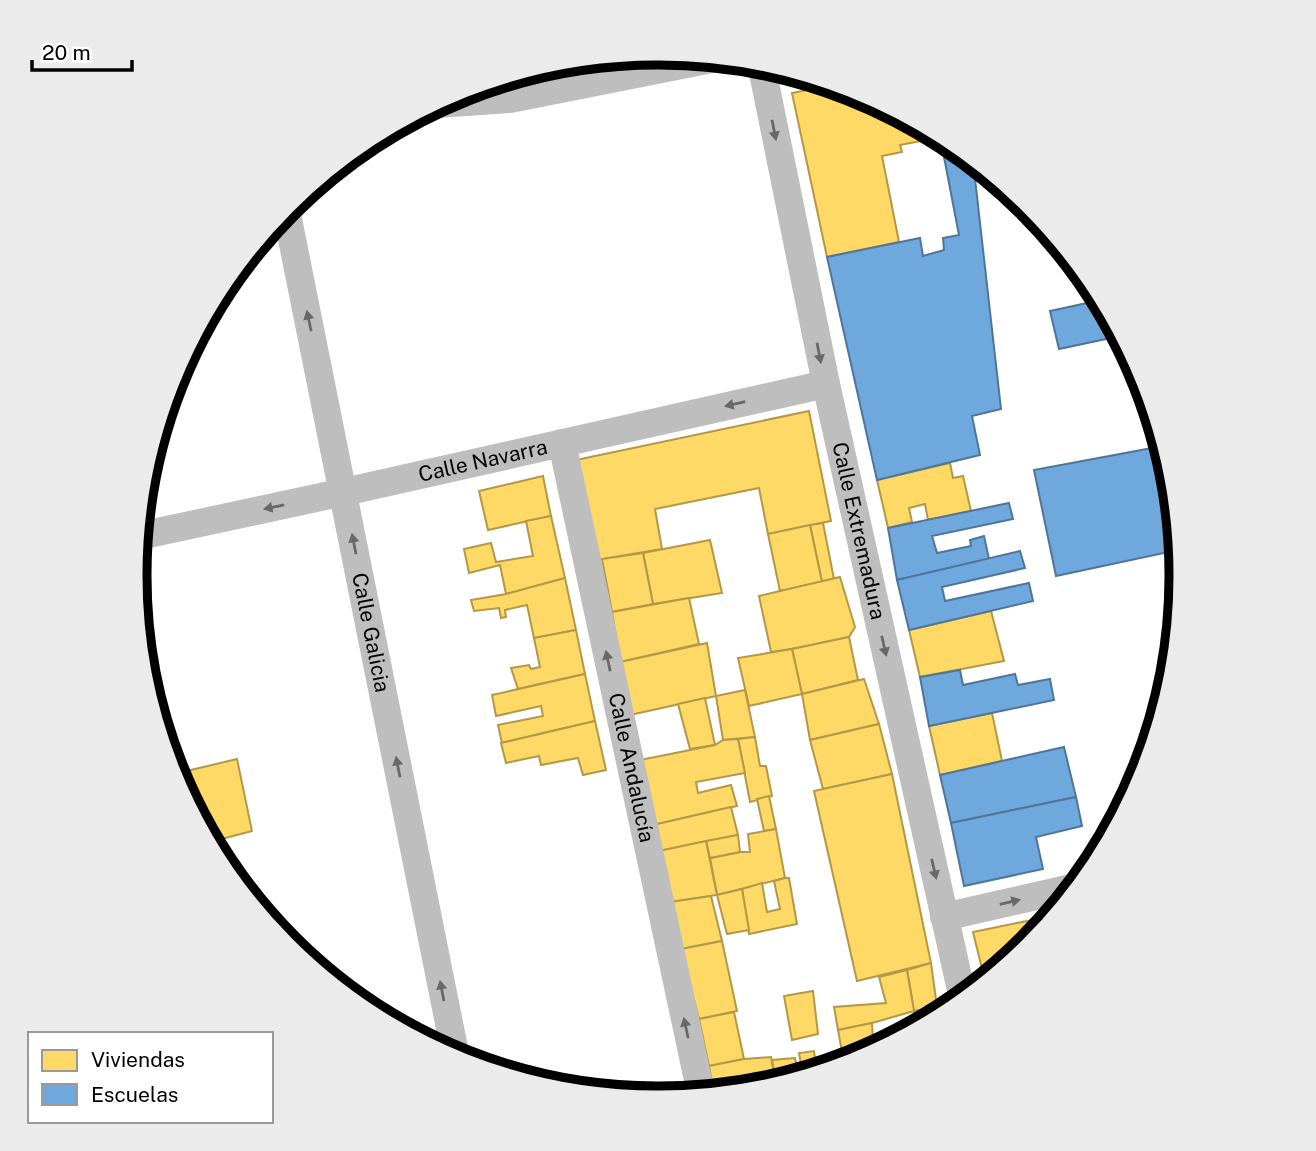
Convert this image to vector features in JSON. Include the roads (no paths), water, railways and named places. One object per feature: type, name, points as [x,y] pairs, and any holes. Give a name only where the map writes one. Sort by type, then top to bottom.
[{"type":"street","points":[[502,90],[667,65]]},
{"type":"street","name":"Calle Extremadura","points":[[764,76],[826,384],[960,987]]},
{"type":"street","name":"Calle Galicia","points":[[289,223],[453,1043]]},
{"type":"street","name":"Calle Navarra","points":[[149,534],[826,384]]},
{"type":"street","name":"Calle Andalucía","points":[[562,443],[699,1084]]},
{"type":"street","points":[[944,916],[1059,891]]}]
